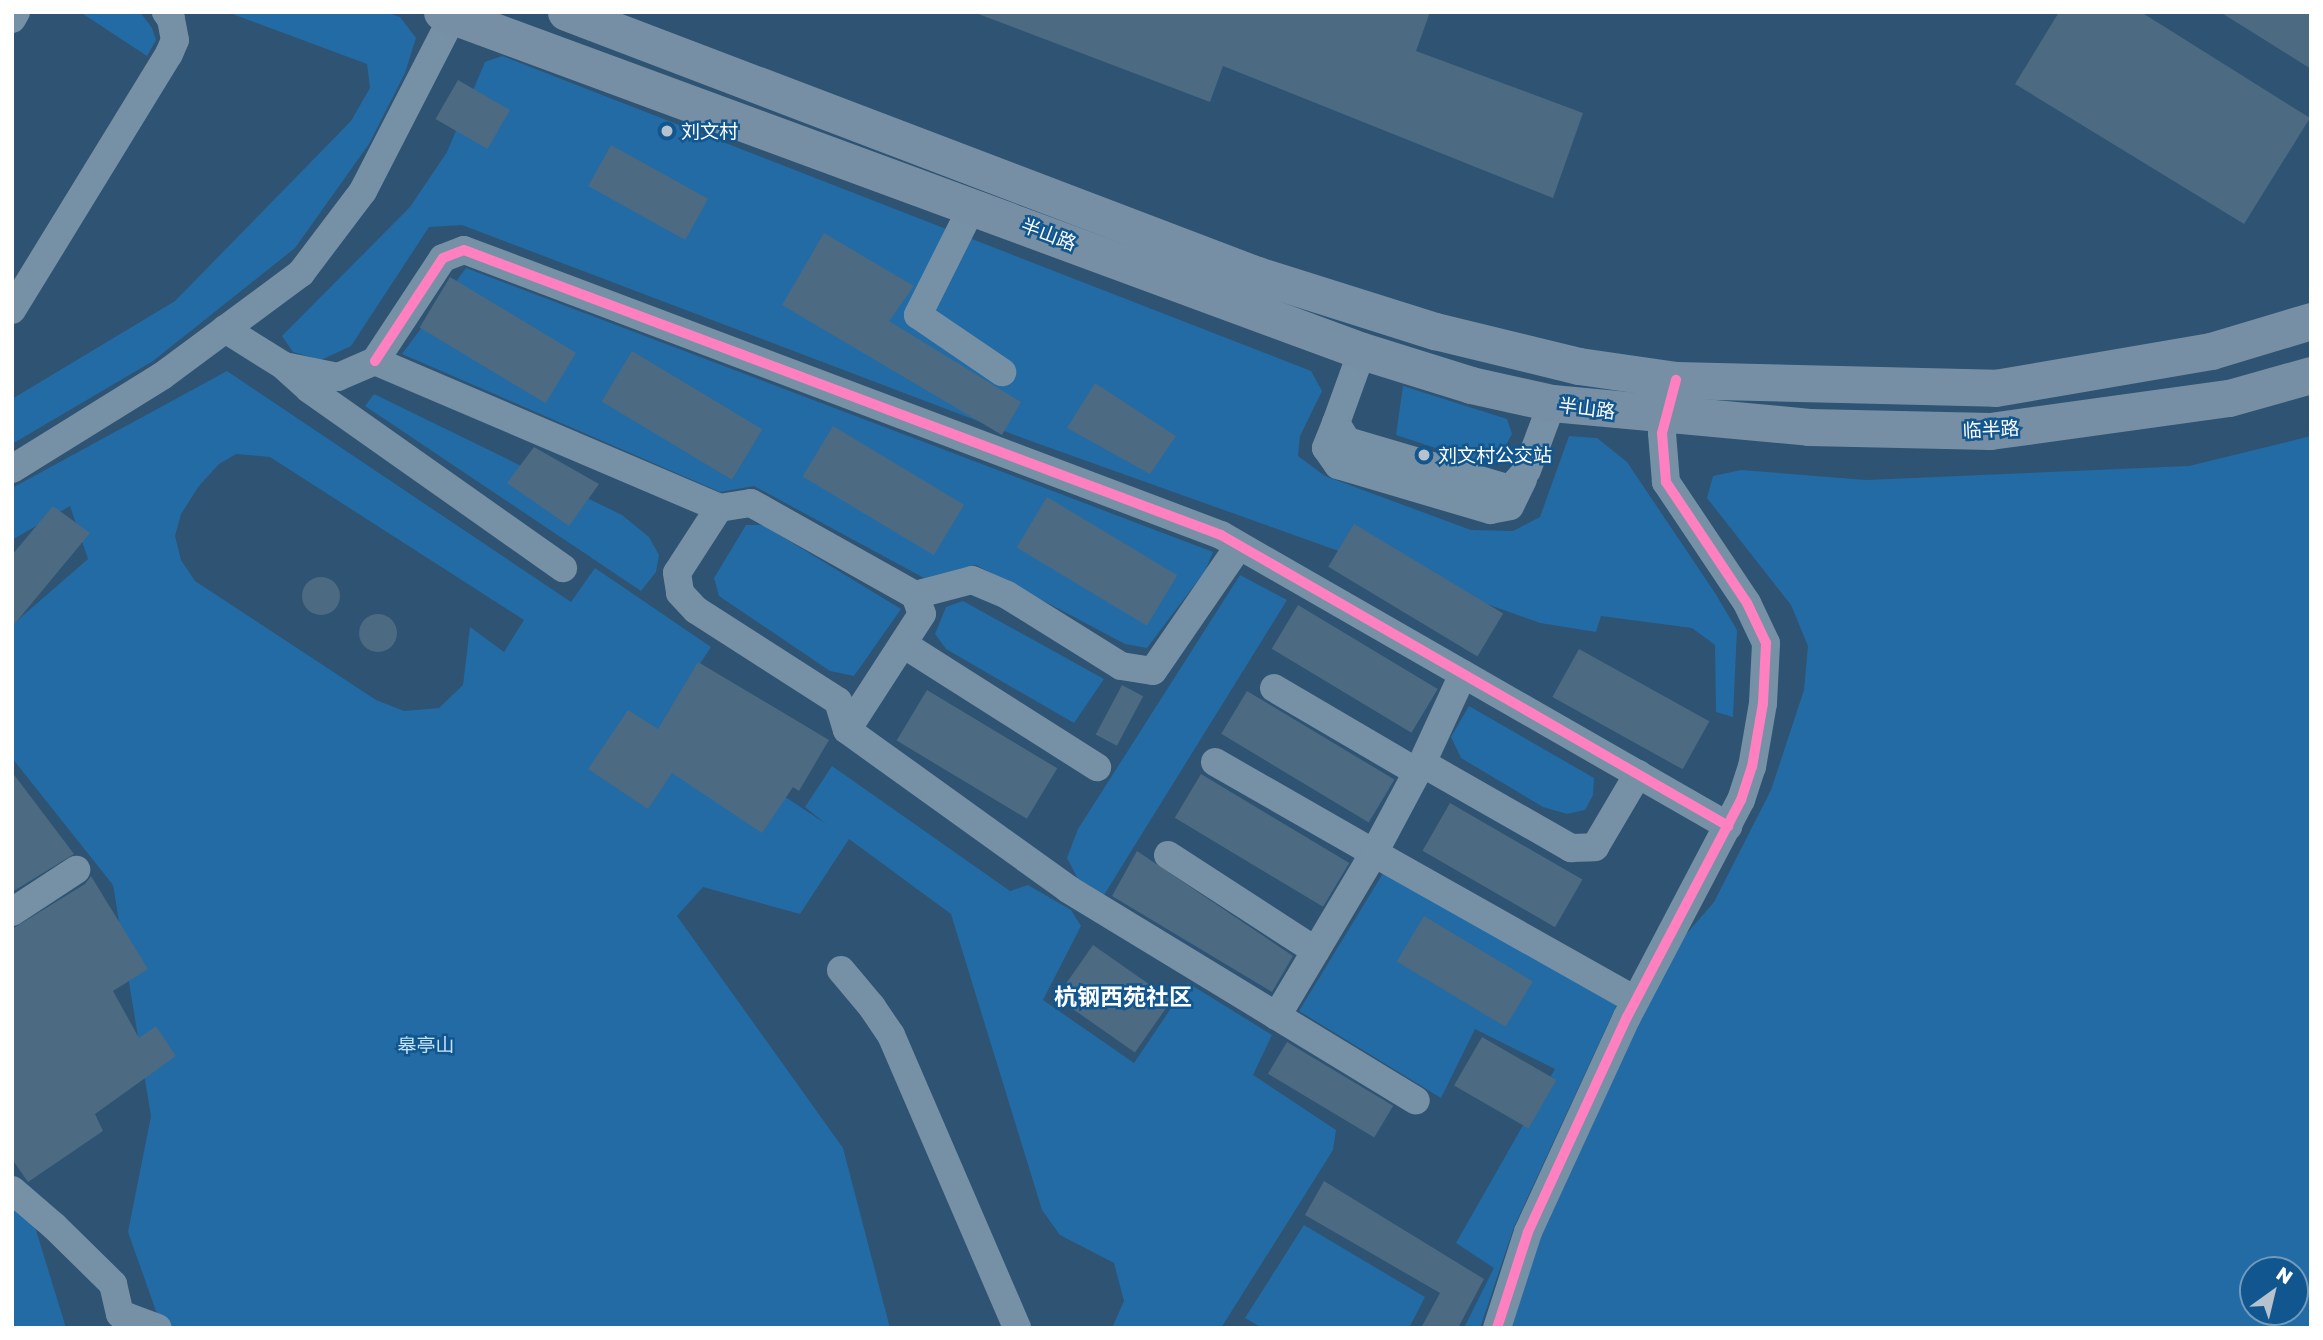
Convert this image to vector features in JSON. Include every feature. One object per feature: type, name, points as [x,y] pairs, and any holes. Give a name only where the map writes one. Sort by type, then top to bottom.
[{"type":"main road","name":"半山路","points":[[565,12],[1258,275],[1435,331],[1579,366],[1676,380]]},
{"type":"main road","name":"半山路","points":[[448,14],[973,205],[1363,351],[1471,385],[1552,403],[1666,415]]},
{"type":"main road","points":[[1676,380],[1994,388],[2211,351],[2311,321]]},
{"type":"main road","name":"临半路","points":[[1666,415],[1809,427],[1990,432],[2229,398],[2311,375]]},
{"type":"street","points":[[12,19],[16,12]]},
{"type":"street","points":[[12,310],[169,54],[175,40],[171,19],[166,12]]},
{"type":"street","points":[[12,469],[162,376],[301,274],[363,191],[448,14]]},
{"type":"street","points":[[973,205],[918,315],[1002,372]]},
{"type":"street","points":[[284,366],[338,377],[375,361],[443,258],[464,250],[1221,535],[1728,826]]},
{"type":"street","points":[[225,329],[284,366],[309,389],[564,568]]},
{"type":"street","points":[[1363,351],[1336,424],[1347,441],[1510,489],[1527,470],[1552,403]]},
{"type":"street","points":[[375,361],[719,508],[751,503],[915,596],[922,614],[847,730]]},
{"type":"street","points":[[1497,1328],[1528,1232],[1635,1000],[1741,800],[1752,767],[1763,703],[1766,643],[1747,603],[1665,482],[1662,433],[1676,380]]},
{"type":"street","points":[[719,508],[677,573],[680,593],[696,610],[838,701],[847,730],[1068,889],[1416,1101]]},
{"type":"street","points":[[915,596],[972,580],[1007,595],[1121,666],[1153,671],[1239,546]]},
{"type":"street","points":[[903,643],[1097,767]]},
{"type":"street","points":[[1278,1016],[1374,853],[1420,768],[1463,674]]},
{"type":"street","points":[[1274,688],[1571,848],[1595,848],[1638,774]]},
{"type":"street","points":[[1214,762],[1635,1000]]},
{"type":"street","points":[[1168,855],[1316,951]]},
{"type":"street","points":[[12,912],[76,870]]},
{"type":"street","points":[[841,970],[891,1035],[1017,1328]]},
{"type":"street","points":[[12,1191],[54,1226],[113,1284],[120,1314],[158,1328]]},
{"type":"green space","points":[[80,12],[140,12],[152,28],[156,40],[147,56]]},
{"type":"green space","points":[[227,12],[386,12],[400,17],[416,38],[405,73],[369,144],[295,248],[153,361],[12,444],[12,399],[175,301],[351,121],[370,88],[367,64]]},
{"type":"green space","points":[[502,56],[1311,371],[1322,391],[1300,436],[1298,456],[1325,476],[1471,530],[1513,531],[1540,517],[1569,436],[1597,438],[1627,462],[1737,630],[1733,717],[1716,712],[1715,645],[1692,628],[1601,616],[1596,632],[1540,623],[1028,440],[462,225],[429,227],[351,346],[321,360],[293,352],[282,336],[410,207],[447,152],[485,62]]},
{"type":"green space","points":[[466,268],[1213,552],[1205,571],[1147,648],[1125,644],[976,565],[924,578],[754,486],[720,492],[402,354]]},
{"type":"green space","name":"皋亭山","points":[[227,371],[571,602],[595,568],[711,647],[665,717],[826,824],[805,807],[832,766],[1010,891],[1028,885],[1071,910],[1081,926],[1043,1000],[1134,1063],[1188,983],[1272,1035],[1253,1075],[1336,1130],[1333,1150],[1221,1328],[1112,1328],[1124,1301],[1114,1263],[1060,1235],[1042,1210],[951,914],[849,839],[800,914],[703,887],[677,916],[843,1148],[890,1328],[162,1328],[128,1232],[151,1116],[113,885],[12,758],[12,625],[88,559],[70,506],[12,540],[12,488]],"holes":[[[236,454],[270,457],[524,620],[504,652],[470,627],[463,685],[439,708],[404,711],[376,700],[195,581],[181,560],[175,536],[181,514],[199,486],[219,464]]]},
{"type":"green space","points":[[1403,386],[1507,419],[1512,434],[1497,461],[1469,459],[1396,435]]},
{"type":"green space","points":[[374,394],[622,515],[649,537],[659,555],[656,572],[641,591],[365,406]]},
{"type":"green space","points":[[2311,436],[2311,1328],[1511,1328],[1522,1278],[1657,968],[1714,902],[1771,790],[1804,690],[1808,646],[1791,605],[1707,498],[1713,476],[1741,470],[1866,480],[2189,466]]},
{"type":"green space","points":[[746,525],[763,525],[901,609],[854,676],[830,671],[719,596],[714,578]]},
{"type":"green space","points":[[1240,575],[1287,600],[1104,895],[1078,879],[1067,858],[1078,829]]},
{"type":"green space","points":[[963,601],[1104,679],[1074,723],[946,649],[935,634],[946,607]]},
{"type":"green space","points":[[1469,706],[1594,778],[1593,795],[1585,810],[1567,814],[1543,807],[1461,758],[1451,737]]},
{"type":"green space","points":[[1385,870],[1618,1002],[1514,1227],[1480,1328],[1464,1328],[1494,1268],[1456,1243],[1555,1069],[1475,1029],[1441,1098],[1299,1011]]},
{"type":"green space","points":[[12,1201],[32,1217],[66,1328],[12,1328]]},
{"type":"green space","points":[[1304,1225],[1425,1297],[1409,1328],[1262,1328],[1245,1318]]},
{"type":"building","points":[[973,12],[1430,12],[1416,51],[1583,113],[1553,198],[1223,66],[1210,102]]},
{"type":"building","points":[[2059,12],[2141,12],[2310,118],[2244,224],[2015,84]]},
{"type":"building","points":[[2220,12],[2311,12],[2311,69]]},
{"type":"building","points":[[458,80],[510,110],[487,149],[436,119]]},
{"type":"building","points":[[611,145],[708,199],[685,240],[588,186]]},
{"type":"building","points":[[824,233],[914,286],[889,321],[1021,402],[1002,435],[782,305]]},
{"type":"building","points":[[450,277],[576,353],[546,403],[420,328]]},
{"type":"building","points":[[632,351],[762,429],[732,480],[602,402]]},
{"type":"building","points":[[1095,383],[1176,436],[1150,474],[1067,428]]},
{"type":"building","points":[[833,426],[964,505],[934,555],[803,477]]},
{"type":"building","points":[[534,447],[599,484],[569,526],[507,483]]},
{"type":"building","points":[[1047,497],[1177,575],[1147,626],[1017,548]]},
{"type":"building","points":[[53,506],[90,533],[12,627],[12,555]]},
{"type":"building","points":[[1354,524],[1503,614],[1477,656],[1328,567]]},
{"type":"building","points":[[321,577],[334,583],[340,596],[334,609],[321,615],[308,609],[302,596],[308,583]]},
{"type":"building","points":[[1298,605],[1438,689],[1411,733],[1272,649]]},
{"type":"building","points":[[378,614],[391,620],[397,633],[391,646],[378,652],[365,646],[359,633],[365,620]]},
{"type":"building","points":[[1579,649],[1709,721],[1683,769],[1552,697]]},
{"type":"building","points":[[698,662],[829,740],[799,791],[793,787],[762,833],[672,773],[648,809],[588,769],[628,710],[658,729]]},
{"type":"building","points":[[1122,685],[1143,696],[1117,746],[1096,734]]},
{"type":"building","points":[[927,690],[1057,768],[1027,819],[897,741]]},
{"type":"building","points":[[1247,691],[1394,780],[1369,822],[1221,734]]},
{"type":"building","points":[[12,772],[74,854],[12,892]]},
{"type":"building","points":[[1201,774],[1349,863],[1323,907],[1175,818]]},
{"type":"building","points":[[1450,803],[1583,880],[1555,927],[1422,851]]},
{"type":"building","points":[[1137,851],[1293,956],[1272,992],[1112,896]]},
{"type":"building","points":[[91,876],[148,969],[113,991],[139,1038],[156,1026],[176,1056],[95,1114],[103,1131],[28,1182],[12,1159],[12,929],[85,884]]},
{"type":"building","points":[[1424,916],[1533,981],[1506,1027],[1397,961]]},
{"type":"building","points":[[1093,945],[1172,1000],[1135,1052],[1056,997]]},
{"type":"building","points":[[1482,1037],[1556,1080],[1528,1128],[1454,1085]]},
{"type":"building","points":[[1287,1042],[1393,1106],[1374,1138],[1268,1074]]},
{"type":"building","points":[[1324,1181],[1484,1279],[1458,1328],[1421,1328],[1440,1293],[1305,1215]]},
{"type":"cycle path","points":[[375,361],[443,258],[464,250],[1221,535],[1728,826]]},
{"type":"cycle path","points":[[1497,1328],[1528,1232],[1627,1017],[1741,800],[1752,767],[1763,703],[1766,643],[1747,603],[1666,482],[1662,433],[1676,380]]},
{"type":"place","name":"刘文村","points":[[667,131]]},
{"type":"place","name":"刘文村公交站","points":[[1424,455]]},
{"type":"district","name":"杭钢西苑社区","points":[[1123,996]]}]
